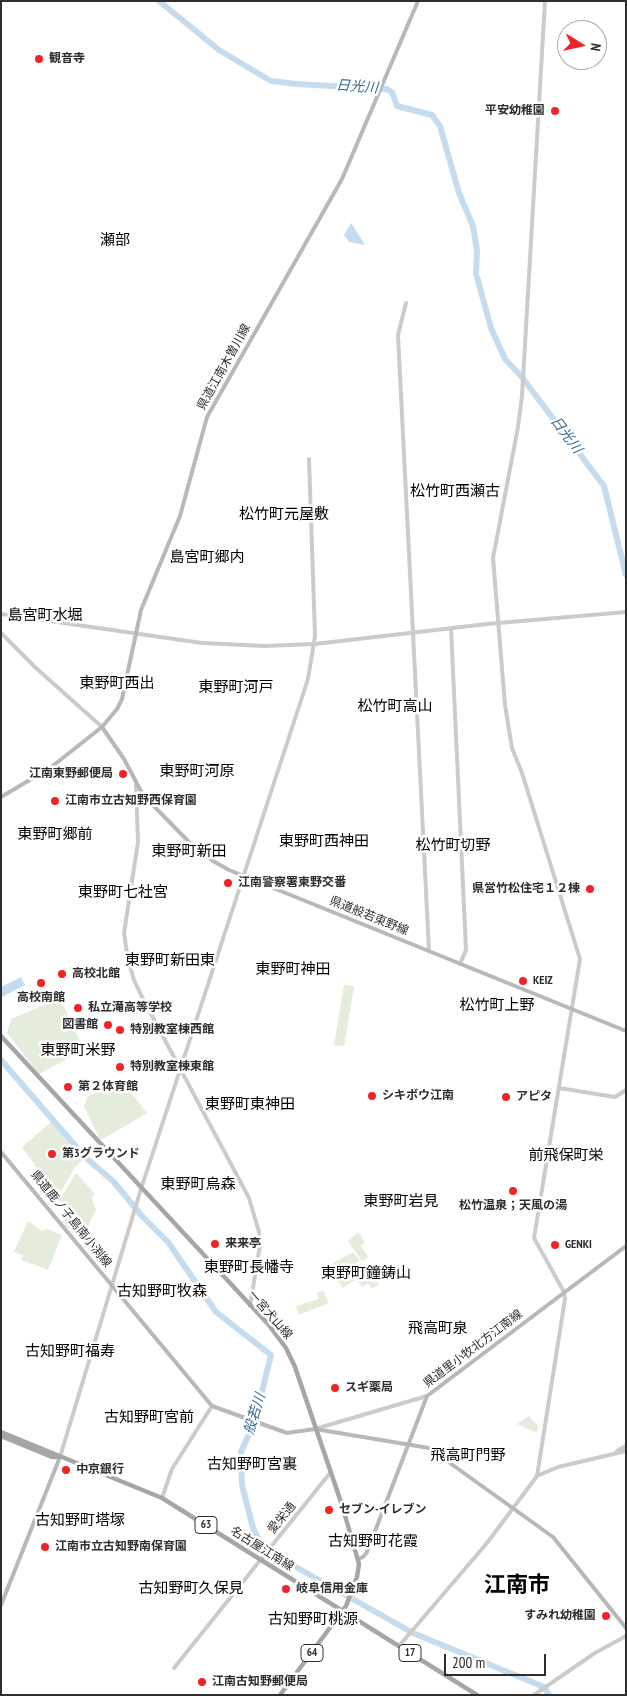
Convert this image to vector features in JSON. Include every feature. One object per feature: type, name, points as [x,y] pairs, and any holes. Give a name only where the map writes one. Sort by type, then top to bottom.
[{"type":"main road","name":"県道江南木曽川線","points":[[1,796],[43,773],[102,727],[112,717],[122,699],[135,632],[146,595],[180,516],[202,432],[213,403],[342,179],[418,1]]},
{"type":"main road","name":"県道般若東野線","points":[[102,727],[124,759],[136,784],[160,815],[201,853],[229,870],[572,1011],[626,1031]]},
{"type":"main road","name":"一宮犬山線","points":[[1,1036],[286,1348],[358,1559],[356,1577],[343,1611],[280,1695]]},
{"type":"main road","name":"県道鹿ノ子島南小渕線","points":[[1,1152],[212,1406]]},
{"type":"main road","name":"県道里小牧北方江南線","points":[[358,1559],[364,1557],[367,1552],[427,1396],[626,1246]]},
{"type":"main road","points":[[212,1406],[287,1433],[315,1429],[429,1448],[553,1537],[626,1628]]},
{"type":"main road","name":"名古屋江南線","points":[[1,1434],[162,1498],[343,1611]]},
{"type":"main road","points":[[1,1605],[60,1457]]},
{"type":"main road","name":"17","points":[[343,1611],[477,1695]]},
{"type":"street","points":[[398,1646],[487,1543],[537,1476],[564,1292],[534,1238],[579,975],[579,952],[522,773],[512,748],[505,705],[497,623],[494,549],[518,427],[523,379],[546,1]]},
{"type":"street","points":[[406,303],[398,335],[429,951]]},
{"type":"street","points":[[60,1457],[141,1189],[308,679],[314,644],[309,460]]},
{"type":"street","points":[[1,614],[225,645],[314,644],[497,623],[626,612]]},
{"type":"street","points":[[451,628],[466,950],[460,964]]},
{"type":"street","points":[[1,633],[36,668],[102,727]]},
{"type":"street","points":[[136,784],[138,842],[124,939],[134,980],[249,1198],[255,1217],[260,1245],[250,1307]]},
{"type":"street","points":[[559,1088],[615,1097],[626,1090]]},
{"type":"street","points":[[315,1429],[427,1396]]},
{"type":"street","points":[[162,1498],[170,1473],[212,1406]]},
{"type":"street","points":[[615,1452],[626,1446]]},
{"type":"street","points":[[537,1476],[558,1467],[615,1452],[626,1451]]},
{"type":"street","name":"愛栄通","points":[[174,1668],[330,1473]]},
{"type":"street","points":[[534,1695],[595,1653],[626,1636]]},
{"type":"green space","points":[[344,985],[354,986],[344,1046],[334,1045]]},
{"type":"green space","points":[[60,998],[84,1050],[39,1074],[7,1033],[11,1019]]},
{"type":"green space","points":[[110,1086],[127,1087],[147,1113],[100,1139],[84,1107],[87,1097]]},
{"type":"green space","name":"第3グラウンド","points":[[51,1122],[83,1160],[75,1167],[58,1197],[22,1147]]},
{"type":"green space","points":[[76,1173],[95,1194],[92,1197],[94,1207],[97,1208],[84,1234],[77,1226],[72,1232],[62,1222],[68,1216],[59,1201]]},
{"type":"green space","points":[[28,1221],[42,1231],[47,1229],[62,1235],[48,1270],[21,1260],[23,1255],[14,1252]]},
{"type":"green space","points":[[358,1232],[365,1242],[361,1246],[368,1257],[362,1261],[348,1241]]},
{"type":"green space","points":[[353,1252],[360,1261],[334,1275],[328,1266]]},
{"type":"green space","points":[[362,1263],[379,1284],[372,1289],[368,1283],[362,1287],[356,1279],[343,1288],[335,1277]]},
{"type":"green space","points":[[323,1290],[329,1303],[298,1315],[296,1306],[319,1299],[316,1293]]},
{"type":"green space","points":[[529,1416],[538,1426],[537,1433],[517,1424]]},
{"type":"water","points":[[351,223],[365,245],[349,242],[344,235]]},
{"type":"water","points":[[21,977],[25,985],[2,997],[1,987]]},
{"type":"waterway","name":"日光川","points":[[159,1],[219,50],[271,81],[386,89],[392,92],[397,106],[432,115],[440,126],[459,193],[473,226],[477,251],[476,274]]},
{"type":"waterway","name":"日光川","points":[[477,277],[491,328],[505,359],[521,376],[604,486],[626,575]]},
{"type":"waterway","name":"般若川","points":[[1,1060],[85,1157],[114,1182],[141,1215],[168,1242],[216,1312],[271,1355],[255,1420],[241,1452],[242,1485],[253,1528],[262,1546],[271,1553],[413,1633],[544,1687],[549,1695]]},
{"type":"place","name":"観音寺","points":[[39,59]]},
{"type":"place","name":"平安幼稚園","points":[[555,111]]},
{"type":"place","name":"江南東野郵便局","points":[[123,774]]},
{"type":"place","name":"江南市立古知野西保育園","points":[[55,801]]},
{"type":"place","name":"江南警察署東野交番","points":[[228,883]]},
{"type":"place","name":"県営竹松住宅１２棟","points":[[590,889]]},
{"type":"place","name":"高校北館","points":[[62,974]]},
{"type":"place","name":"KEIZ","points":[[523,981]]},
{"type":"place","name":"高校南館","points":[[41,983]]},
{"type":"place","name":"私立滝高等学校","points":[[78,1008]]},
{"type":"place","name":"図書館","points":[[108,1025]]},
{"type":"place","name":"特別教室棟西館","points":[[120,1030]]},
{"type":"place","name":"特別教室棟東館","points":[[120,1067]]},
{"type":"place","name":"第２体育館","points":[[68,1087]]},
{"type":"place","name":"シキボウ江南","points":[[372,1096]]},
{"type":"place","name":"アピタ","points":[[506,1097]]},
{"type":"place","name":"第3グラウンド","points":[[52,1154]]},
{"type":"place","name":"松竹温泉；天風の湯","points":[[513,1191]]},
{"type":"place","name":"来来亭","points":[[215,1244]]},
{"type":"place","name":"GENKI","points":[[555,1245]]},
{"type":"place","name":"スギ薬局","points":[[335,1388]]},
{"type":"place","name":"中京銀行","points":[[66,1470]]},
{"type":"place","name":"セブン-イレブン","points":[[329,1510]]},
{"type":"place","name":"江南市立古知野南保育園","points":[[45,1547]]},
{"type":"place","name":"岐阜信用金庫","points":[[286,1589]]},
{"type":"place","name":"すみれ幼稚園","points":[[606,1616]]},
{"type":"place","name":"江南古知野郵便局","points":[[202,1682]]},
{"type":"district","name":"瀬部","points":[[115,241]]},
{"type":"district","name":"松竹町西瀬古","points":[[455,492]]},
{"type":"district","name":"松竹町元屋敷","points":[[284,515]]},
{"type":"district","name":"島宮町郷内","points":[[207,558]]},
{"type":"district","name":"島宮町水堀","points":[[45,616]]},
{"type":"district","name":"東野町西出","points":[[117,684]]},
{"type":"district","name":"東野町河戸","points":[[236,688]]},
{"type":"district","name":"松竹町高山","points":[[395,707]]},
{"type":"district","name":"東野町河原","points":[[197,772]]},
{"type":"district","name":"東野町郷前","points":[[55,835]]},
{"type":"district","name":"東野町西神田","points":[[324,842]]},
{"type":"district","name":"松竹町切野","points":[[453,846]]},
{"type":"district","name":"東野町新田","points":[[189,852]]},
{"type":"district","name":"東野町七社宮","points":[[123,893]]},
{"type":"district","name":"東野町新田東","points":[[170,961]]},
{"type":"district","name":"東野町神田","points":[[293,970]]},
{"type":"district","name":"松竹町上野","points":[[497,1006]]},
{"type":"district","name":"東野町米野","points":[[78,1051]]},
{"type":"district","name":"東野町東神田","points":[[250,1105]]},
{"type":"district","name":"前飛保町栄","points":[[566,1156]]},
{"type":"district","name":"東野町烏森","points":[[198,1185]]},
{"type":"district","name":"東野町岩見","points":[[401,1202]]},
{"type":"district","name":"東野町長幡寺","points":[[249,1268]]},
{"type":"district","name":"東野町鐘鋳山","points":[[366,1274]]},
{"type":"district","name":"古知野町牧森","points":[[162,1292]]},
{"type":"district","name":"飛高町泉","points":[[438,1329]]},
{"type":"district","name":"古知野町福寿","points":[[70,1352]]},
{"type":"district","name":"古知野町宮前","points":[[149,1418]]},
{"type":"district","name":"飛高町門野","points":[[468,1456]]},
{"type":"district","name":"古知野町宮裏","points":[[252,1465]]},
{"type":"district","name":"古知野町塔塚","points":[[80,1521]]},
{"type":"district","name":"古知野町花霞","points":[[373,1542]]},
{"type":"district","name":"江南市","points":[[517,1586]]},
{"type":"district","name":"古知野町久保見","points":[[191,1589]]},
{"type":"district","name":"古知野町桃源","points":[[313,1620]]}]
